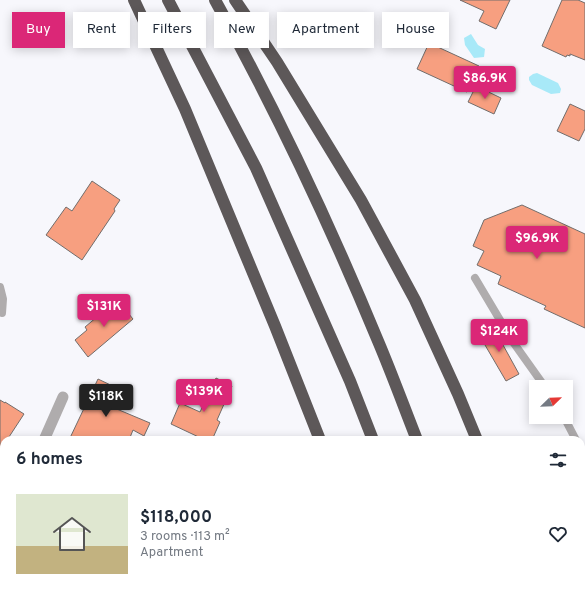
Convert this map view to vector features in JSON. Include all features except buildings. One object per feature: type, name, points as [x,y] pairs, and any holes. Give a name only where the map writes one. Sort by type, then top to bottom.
[{"type":"highway","points":[[134,0],[185,109],[275,326],[318,436]]},
{"type":"highway","points":[[168,0],[256,168],[350,381],[371,436]]},
{"type":"highway","points":[[215,0],[247,58],[328,225],[379,342],[415,436]]},
{"type":"highway","points":[[235,0],[277,62],[361,200],[415,300],[475,436]]},
{"type":"street","points":[[46,436],[63,397]]},
{"type":"lane","points":[[475,278],[513,342],[540,380]]},
{"type":"lane","points":[[0,287],[3,299],[2,313]]},
{"type":"lane","points":[[568,424],[574,436]]},
{"type":"water","points":[[471,34],[478,45],[485,49],[484,57],[474,58],[465,45],[464,38]]},
{"type":"water","points":[[537,73],[558,83],[561,89],[560,93],[551,94],[532,85],[529,77]]}]
